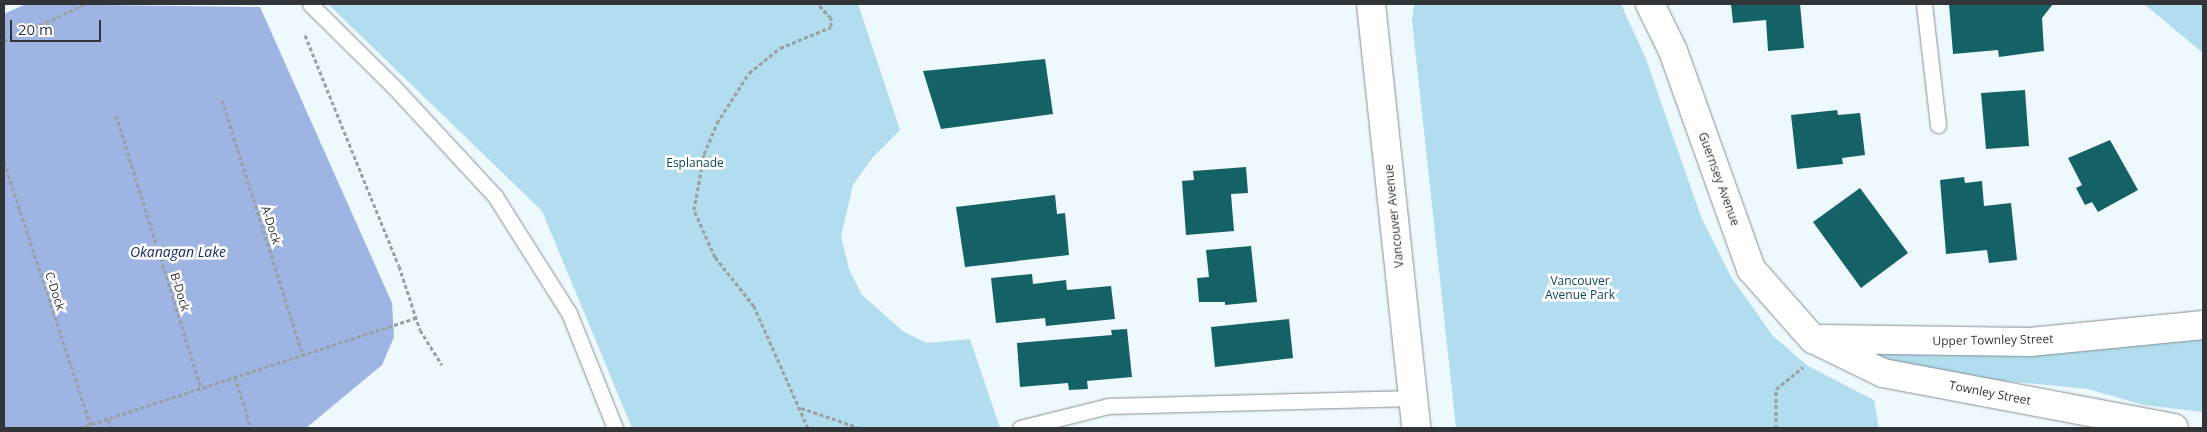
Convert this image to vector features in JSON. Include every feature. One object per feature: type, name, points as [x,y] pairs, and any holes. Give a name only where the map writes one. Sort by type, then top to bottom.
[{"type":"street","name":"Vancouver Avenue","points":[[1371,4],[1416,428]]},
{"type":"street","name":"Guernsey Avenue","points":[[1650,4],[1673,51],[1751,269],[1821,343]]},
{"type":"street","name":"Upper Townley Street","points":[[1821,343],[2030,342],[2203,325]]},
{"type":"street","name":"Townley Street","points":[[1821,343],[1883,373],[2081,419],[2174,428]]},
{"type":"lane","points":[[310,4],[394,87],[495,196],[569,313],[615,428]]},
{"type":"lane","points":[[1924,4],[1938,125]]},
{"type":"lane","points":[[1020,428],[1108,406],[1413,398]]},
{"type":"path","points":[[4,40],[86,4]]},
{"type":"path","points":[[808,428],[801,408],[754,306],[715,257],[694,210],[704,154],[717,123],[749,73],[780,48],[831,27],[831,18],[818,4]]},
{"type":"path","points":[[304,30],[416,318],[442,365]]},
{"type":"path","name":"A-Dock","points":[[222,100],[302,355]]},
{"type":"path","name":"B-Dock","points":[[116,115],[201,388]]},
{"type":"path","name":"C-Dock","points":[[4,162],[90,424]]},
{"type":"path","points":[[79,428],[416,318]]},
{"type":"path","points":[[1776,428],[1776,389],[1821,343]]},
{"type":"path","points":[[234,377],[251,428]]},
{"type":"path","points":[[801,408],[860,428]]},
{"type":"path","points":[[108,418],[111,428]]},
{"type":"green space","name":"Esplanade","points":[[328,4],[858,4],[900,130],[872,158],[853,185],[841,236],[849,269],[862,295],[904,332],[927,343],[970,339],[1000,428],[632,428],[542,211]]},
{"type":"green space","name":"Vancouver Avenue Park","points":[[1414,4],[1621,4],[1646,59],[1701,217],[1731,277],[1773,336],[1808,366],[1874,400],[1879,428],[1456,428],[1412,20]]},
{"type":"green space","points":[[2144,4],[2203,4],[2203,53]]},
{"type":"green space","points":[[2203,335],[2203,412],[2144,405],[2088,389],[1905,371],[1875,362],[1873,350]]},
{"type":"water","name":"Okanagan Lake","points":[[26,4],[260,7],[392,303],[394,337],[382,365],[306,428],[4,428],[4,14]]},
{"type":"building","points":[[1731,4],[1800,4],[1804,48],[1768,51],[1766,20],[1733,23]]},
{"type":"building","points":[[1949,4],[2053,4],[2042,18],[2044,51],[1999,57],[1998,50],[1953,54]]},
{"type":"building","points":[[1045,59],[1053,114],[941,129],[923,71]]},
{"type":"building","points":[[2025,90],[2029,146],[1986,149],[1981,93]]},
{"type":"building","points":[[1837,110],[1838,115],[1860,113],[1865,155],[1842,158],[1843,164],[1797,169],[1791,115]]},
{"type":"building","points":[[2110,140],[2138,190],[2098,212],[2092,202],[2085,205],[2076,188],[2082,185],[2068,158]]},
{"type":"building","points":[[1246,167],[1248,193],[1231,194],[1234,231],[1186,235],[1182,181],[1194,180],[1193,171]]},
{"type":"building","points":[[1964,177],[1965,183],[1982,181],[1984,206],[2011,203],[2017,260],[1989,263],[1987,250],[1946,254],[1940,180]]},
{"type":"building","points":[[1860,188],[1908,253],[1861,288],[1813,222]]},
{"type":"building","points":[[1055,195],[1057,214],[1065,213],[1069,255],[965,267],[956,207]]},
{"type":"building","points":[[1251,246],[1257,302],[1225,305],[1225,302],[1199,302],[1197,278],[1209,277],[1206,250]]},
{"type":"building","points":[[1032,274],[1033,284],[1066,280],[1067,290],[1111,286],[1115,319],[1046,326],[1045,318],[996,323],[991,278]]},
{"type":"building","points":[[1289,319],[1293,358],[1215,367],[1211,327]]},
{"type":"building","points":[[1127,329],[1132,377],[1087,381],[1088,389],[1069,390],[1068,383],[1020,387],[1017,343],[1112,335],[1111,330]]}]
